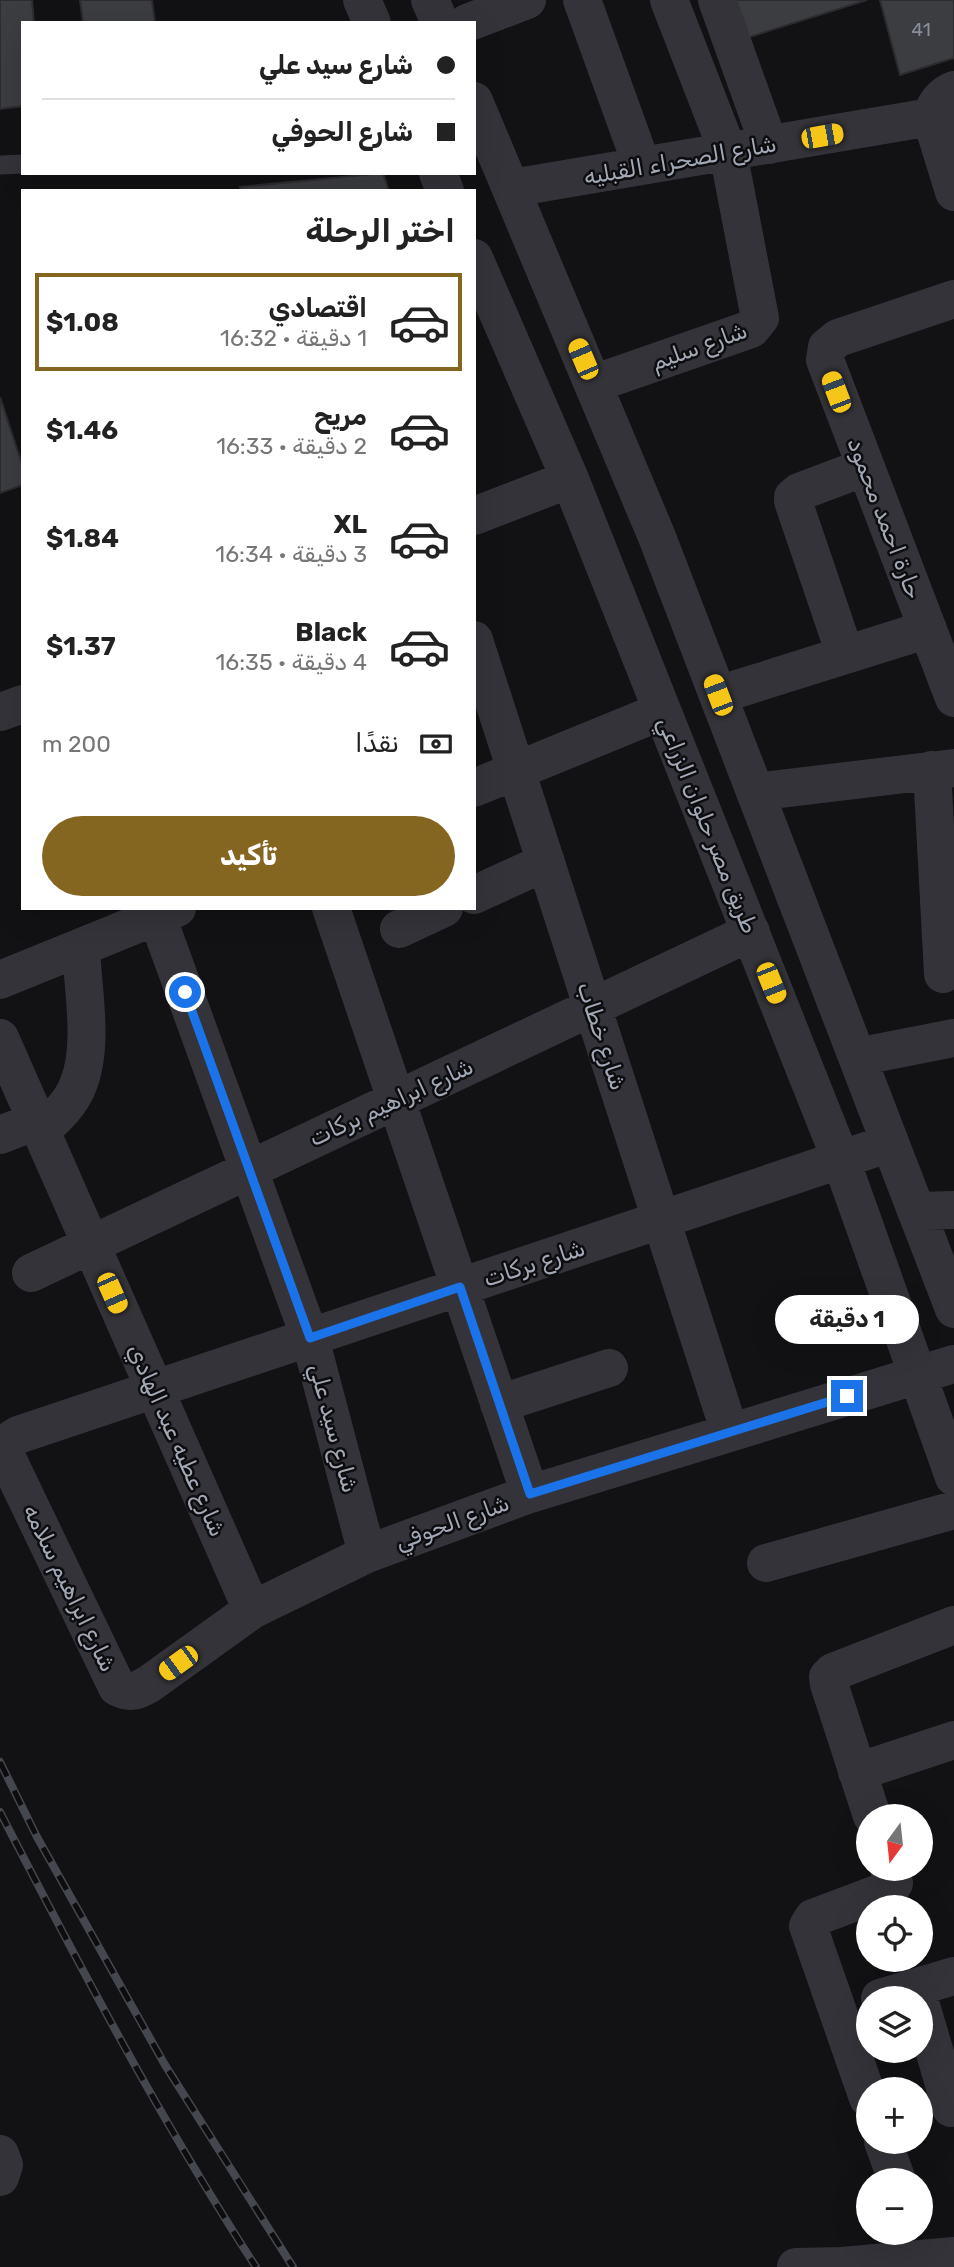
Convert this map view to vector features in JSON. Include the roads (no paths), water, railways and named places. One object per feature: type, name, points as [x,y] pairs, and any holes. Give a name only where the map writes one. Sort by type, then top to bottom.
[{"type":"street","points":[[362,0],[371,21]]},
{"type":"street","points":[[430,0],[439,21]]},
{"type":"street","points":[[472,21],[527,0]]},
{"type":"street","points":[[582,0],[642,166]]},
{"type":"street","points":[[669,0],[728,152]]},
{"type":"street","points":[[717,0],[769,145]]},
{"type":"street","points":[[946,112],[954,192]]},
{"type":"street","name":"شارع الصحراء القبليه","points":[[512,188],[946,112]]},
{"type":"street","points":[[479,122],[512,188],[657,537],[954,1309]]},
{"type":"street","name":"شارع سليم","points":[[593,384],[751,329],[758,323],[760,314],[728,152]]},
{"type":"street","name":"طريق مصر حلوان الزراعي","points":[[476,268],[483,301],[570,479],[751,932],[841,1160],[954,1477]]},
{"type":"street","name":"حارة احمد محمود","points":[[954,299],[838,338],[827,347],[825,360],[954,698]]},
{"type":"street","points":[[845,654],[793,505],[793,497],[799,492],[865,467]]},
{"type":"street","points":[[476,515],[570,479]]},
{"type":"street","points":[[601,556],[657,537]]},
{"type":"street","points":[[718,695],[928,629]]},
{"type":"street","name":"شارع خطاب","points":[[476,646],[730,1433]]},
{"type":"street","points":[[0,712],[21,705]]},
{"type":"street","points":[[476,787],[662,711]]},
{"type":"street","points":[[755,792],[943,769],[943,974]]},
{"type":"street","points":[[476,894],[546,862]]},
{"type":"street","points":[[332,910],[530,1494]]},
{"type":"street","points":[[399,929],[440,910]]},
{"type":"street","points":[[0,980],[80,949],[163,911]]},
{"type":"street","name":"شارع سيد علي","points":[[163,911],[249,1169],[310,1338],[367,1554]]},
{"type":"street","name":"شارع ابراهيم بركات","points":[[31,1273],[751,932]]},
{"type":"street","points":[[0,1135],[38,1126],[63,1111],[78,1086],[86,1058],[80,949]]},
{"type":"street","name":"شارع عطيه عبد الهادي","points":[[0,1038],[252,1610]]},
{"type":"street","points":[[857,1057],[954,1038]]},
{"type":"street","name":"شارع بركات","points":[[18,1436],[890,1143]]},
{"type":"street","points":[[916,1211],[954,1210]]},
{"type":"street","name":"شارع الحوفي","points":[[138,1690],[252,1610],[367,1554],[530,1494],[954,1364]]},
{"type":"street","points":[[499,1405],[609,1368]]},
{"type":"street","name":"شارع ابراهيم سلامه","points":[[18,1436],[9,1441],[5,1450],[6,1456],[117,1687],[127,1692],[138,1690]]},
{"type":"street","points":[[766,1563],[954,1510]]},
{"type":"street","points":[[868,1804],[828,1677],[833,1672],[954,1625]]},
{"type":"street","points":[[857,1772],[954,1740]]},
{"type":"street","points":[[865,2077],[853,2007],[808,1922],[890,1889],[893,1881]]},
{"type":"street","points":[[933,1988],[954,1976]]},
{"type":"street","points":[[933,2045],[951,2108]]},
{"type":"street","points":[[0,2154],[4,2169],[0,2177]]},
{"type":"street","points":[[796,2267],[842,2266],[931,2249]]},
{"type":"lane","points":[[0,165],[21,164]]},
{"type":"railway","points":[[0,1762],[37,1837],[165,2065],[293,2267]]},
{"type":"railway","points":[[0,1812],[154,2100],[256,2267]]}]
